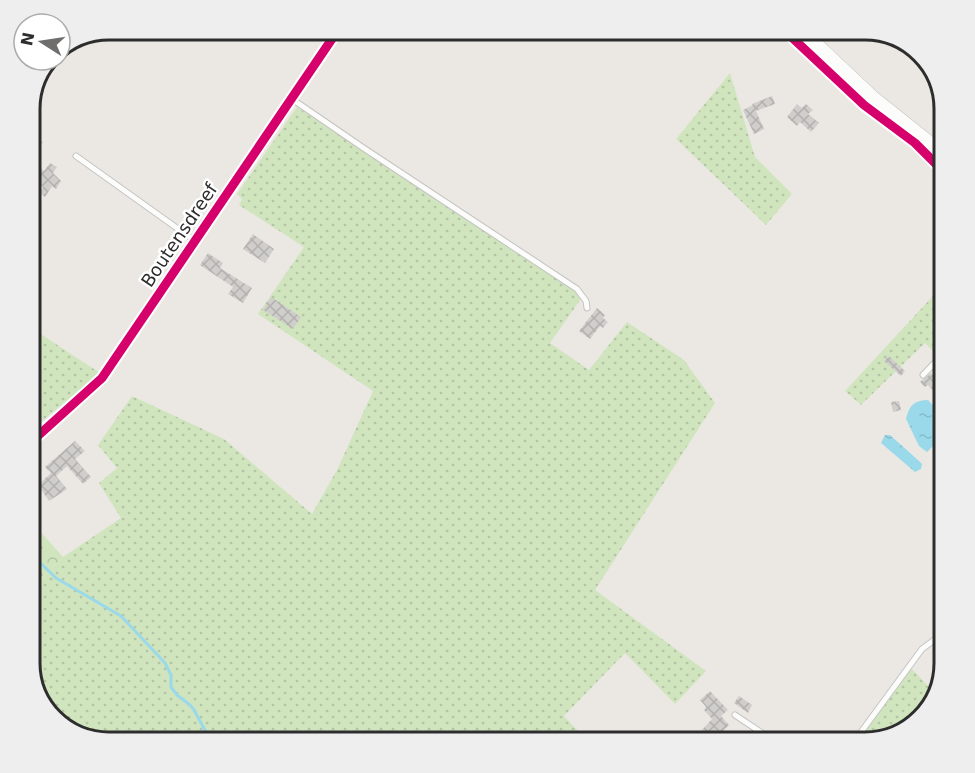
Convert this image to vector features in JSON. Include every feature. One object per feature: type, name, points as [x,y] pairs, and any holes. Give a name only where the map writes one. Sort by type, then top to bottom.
[{"type":"street","name":"Boutensdreef","points":[[41,433],[102,378],[331,40]]},
{"type":"street","points":[[811,40],[871,97],[934,147]]},
{"type":"lane","points":[[292,99],[577,289],[586,301],[587,308]]},
{"type":"lane","points":[[76,156],[195,241]]},
{"type":"lane","points":[[923,375],[934,364]]},
{"type":"lane","points":[[861,732],[922,649],[934,640]]},
{"type":"lane","points":[[735,715],[760,732]]},
{"type":"green space","points":[[730,73],[755,157],[792,194],[766,225],[676,139]]},
{"type":"green space","points":[[297,107],[432,197],[577,289],[583,296],[550,343],[589,370],[627,322],[684,360],[715,403],[595,590],[706,671],[675,704],[625,653],[564,716],[580,732],[110,732],[83,727],[64,715],[55,705],[43,681],[41,668],[41,580],[63,557],[121,518],[99,483],[117,468],[98,445],[132,396],[224,439],[312,514],[337,470],[373,391],[258,314],[304,247],[239,205],[242,199],[237,194]]},
{"type":"green space","points":[[934,295],[934,352],[925,343],[861,405],[845,391]]},
{"type":"green space","points":[[41,334],[100,373],[41,422]]},
{"type":"green space","points":[[41,532],[63,557],[41,580]]},
{"type":"green space","points":[[909,666],[930,688],[917,709],[907,718],[883,730],[861,732]]},
{"type":"water","points":[[928,400],[934,407],[934,445],[927,452],[919,446],[906,419],[913,405],[919,401]]},
{"type":"water","points":[[885,435],[890,435],[919,461],[922,464],[921,469],[915,472],[881,443]]},
{"type":"building","points":[[772,96],[775,104],[756,111],[764,129],[754,134],[743,110]]},
{"type":"building","points":[[797,104],[802,108],[806,104],[813,110],[808,114],[819,123],[811,132],[800,122],[797,126],[787,117]]},
{"type":"building","points":[[50,163],[57,167],[53,173],[61,181],[56,189],[52,186],[45,197],[41,194],[43,187],[41,185],[41,169],[44,171]]},
{"type":"building","points":[[253,234],[274,249],[265,263],[243,249]]},
{"type":"building","points":[[208,253],[223,263],[220,268],[252,288],[243,303],[228,294],[233,287],[200,265]]},
{"type":"building","points":[[271,297],[301,317],[293,329],[263,310]]},
{"type":"building","points":[[597,308],[605,315],[603,318],[608,322],[603,328],[600,326],[590,339],[579,331]]},
{"type":"building","points":[[889,356],[905,371],[901,376],[884,361]]},
{"type":"building","points":[[931,373],[934,377],[934,392],[928,385],[925,387],[920,382]]},
{"type":"building","points":[[899,401],[901,410],[893,412],[891,402]]},
{"type":"building","points":[[75,441],[85,451],[75,459],[91,477],[83,484],[67,466],[56,476],[67,489],[49,501],[41,489],[41,482],[51,473],[45,467]]},
{"type":"building","points":[[710,691],[728,710],[721,716],[729,725],[722,732],[700,732],[712,719],[704,710],[706,707],[700,700]]},
{"type":"building","points":[[739,696],[752,705],[748,713],[734,703]]},
{"type":"waterway","points":[[41,564],[56,578],[121,616],[165,663],[171,675],[171,687],[194,710],[206,732]]},
{"type":"cycle path","points":[[41,433],[102,378],[331,40]]},
{"type":"cycle path","points":[[795,40],[864,105],[915,143],[934,162]]}]
